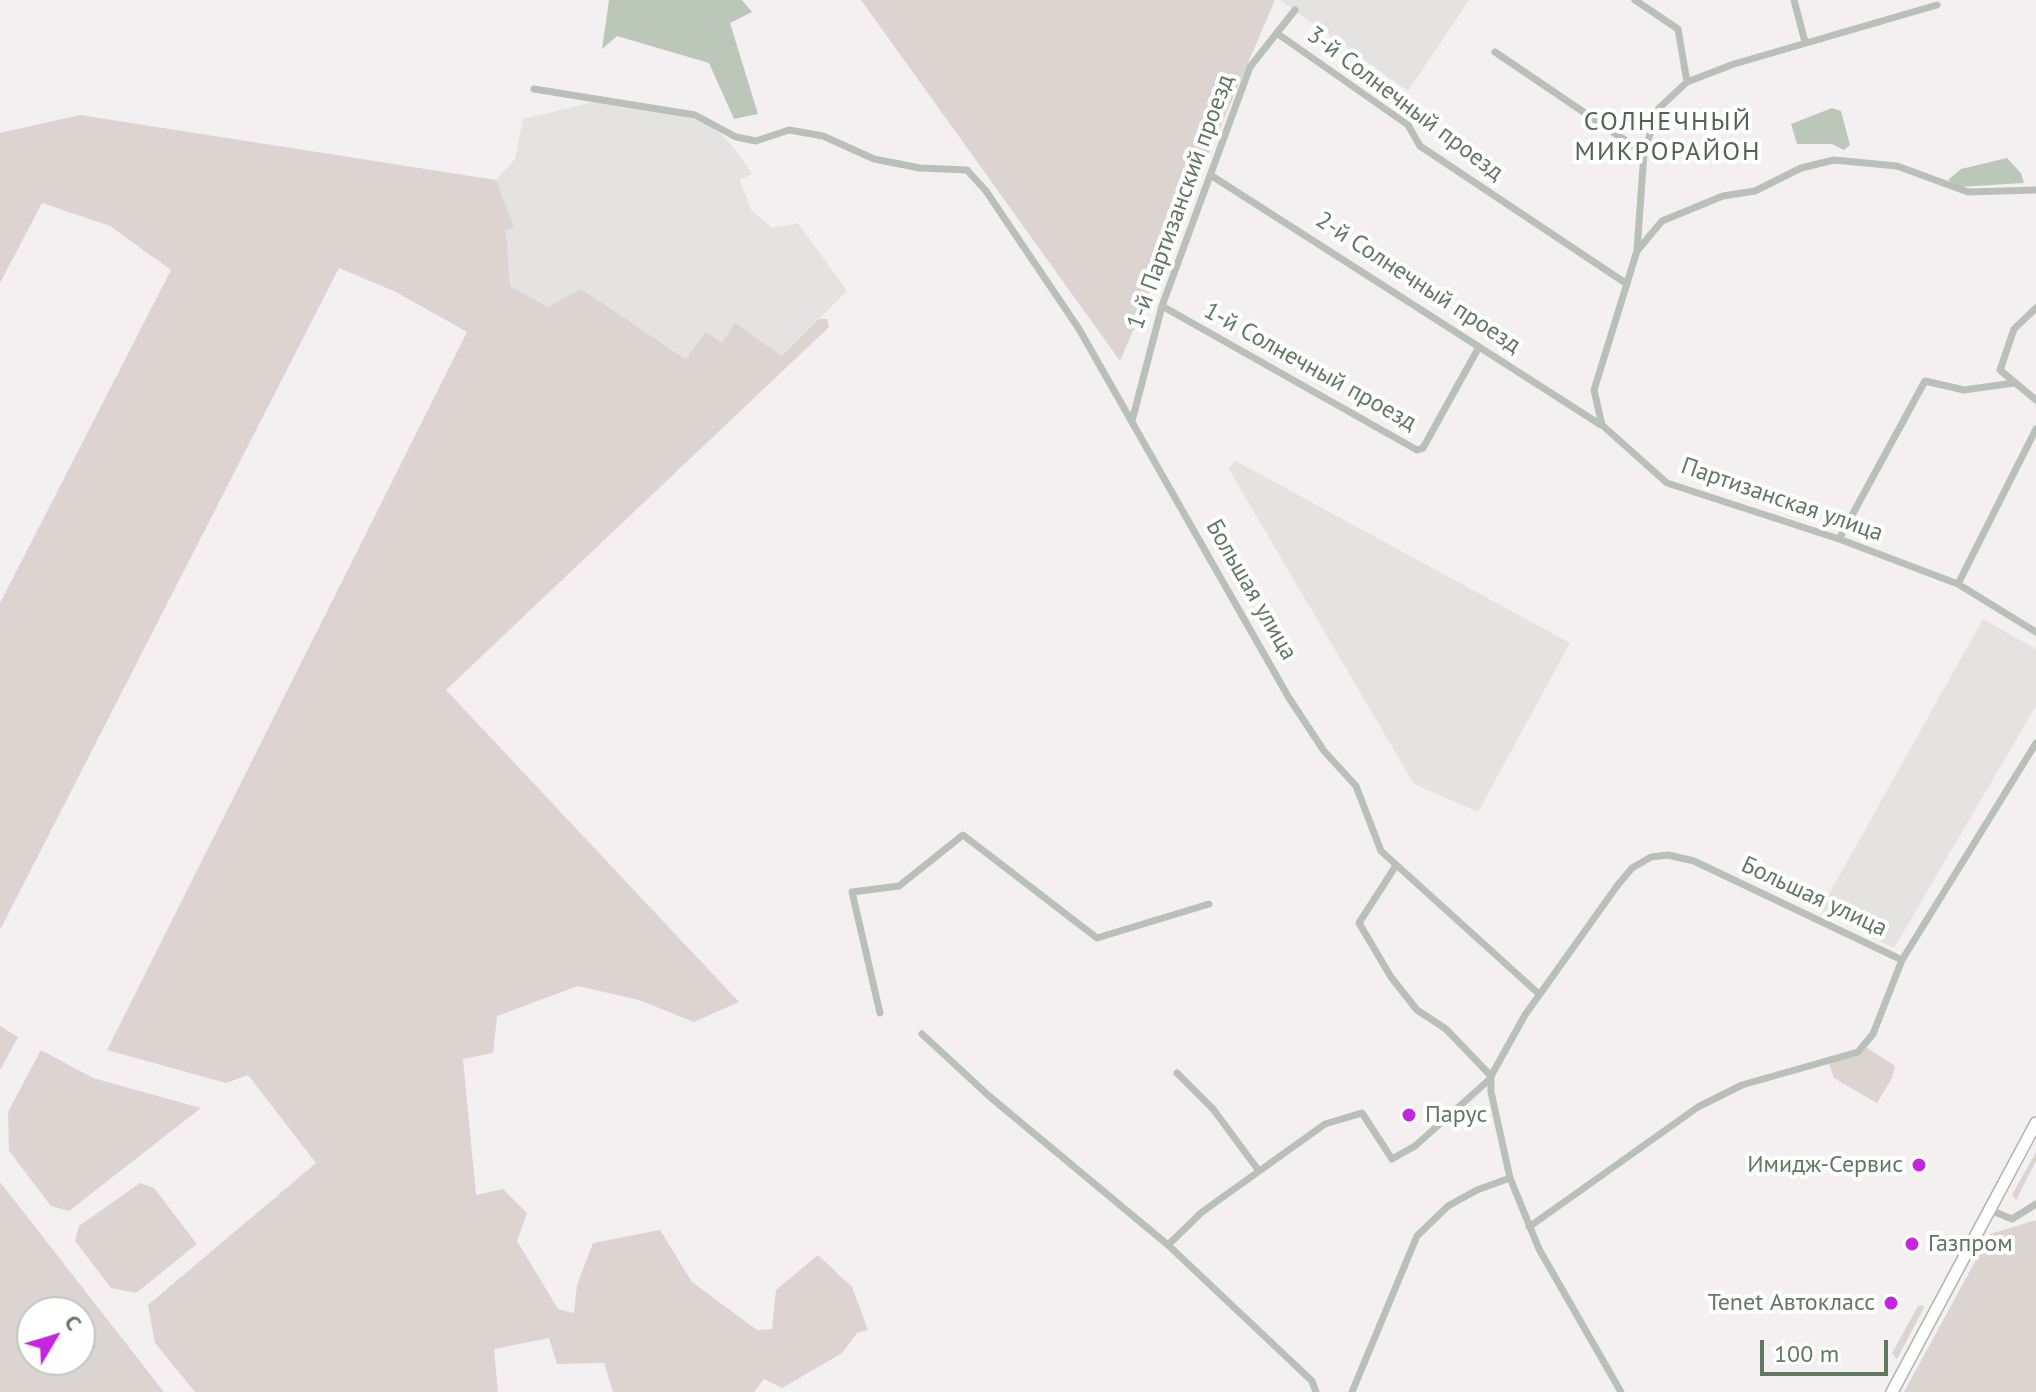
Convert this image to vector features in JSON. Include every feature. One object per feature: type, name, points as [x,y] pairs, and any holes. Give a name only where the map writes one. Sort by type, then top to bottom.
[{"type":"main road","points":[[1892,1392],[1990,1210],[2032,1143],[2036,1123]]},
{"type":"street","points":[[1635,0],[1678,29],[1687,82]]},
{"type":"street","points":[[1794,0],[1805,42]]},
{"type":"street","points":[[1602,425],[1594,390],[1637,251],[1644,153],[1658,109],[1687,82],[1805,42],[1937,5]]},
{"type":"street","name":"1-й Партизанский проезд","points":[[1132,421],[1162,306],[1250,67],[1295,10]]},
{"type":"street","name":"3-й Солнечный проезд","points":[[1278,34],[1408,125],[1420,146],[1627,284]]},
{"type":"street","points":[[1495,52],[1644,153]]},
{"type":"street","name":"Большая улица","points":[[534,89],[695,115],[736,137],[756,141],[789,130],[823,136],[874,159],[920,168],[967,170],[986,191],[1079,329],[1289,698],[1324,751],[1356,786],[1381,851],[1395,867],[1539,994]]},
{"type":"street","points":[[1637,251],[1662,221],[1723,196],[1755,191],[1801,168],[1834,160],[1897,166],[1968,192],[2036,190]]},
{"type":"street","name":"2-й Солнечный проезд","points":[[1212,176],[1602,425]]},
{"type":"street","name":"1-й Солнечный проезд","points":[[1162,306],[1417,450],[1423,448],[1479,347]]},
{"type":"street","points":[[2036,308],[2014,329],[2004,350],[2000,370],[2036,400]]},
{"type":"street","points":[[1839,539],[1925,381],[1964,390],[2014,383]]},
{"type":"street","name":"Партизанская улица","points":[[1602,425],[1667,483],[1839,539],[1958,584],[2036,632]]},
{"type":"street","points":[[1958,584],[2036,429]]},
{"type":"street","points":[[1529,1227],[1698,1107],[1742,1085],[1858,1052],[1873,1034],[1902,960],[2036,743]]},
{"type":"street","points":[[880,1013],[852,892],[899,886],[963,835],[1097,938],[1209,904]]},
{"type":"street","name":"Большая улица","points":[[1491,1077],[1498,1059],[1539,994],[1632,868],[1651,857],[1668,855],[1694,861],[1902,960]]},
{"type":"street","points":[[1395,867],[1359,923],[1391,977],[1417,1010],[1446,1029],[1491,1077],[1510,1178],[1529,1227],[1621,1392]]},
{"type":"street","points":[[922,1034],[989,1096],[1168,1245],[1312,1381],[1316,1392]]},
{"type":"street","points":[[1177,1073],[1213,1109],[1259,1171]]},
{"type":"street","points":[[1168,1245],[1202,1212],[1325,1124],[1362,1113],[1392,1159],[1415,1146],[1491,1077]]},
{"type":"street","points":[[1352,1392],[1417,1236],[1448,1206],[1477,1190],[1510,1178]]},
{"type":"street","points":[[1990,1210],[2012,1219],[2036,1204]]},
{"type":"shaded area","points":[[609,0],[742,0],[752,12],[730,23],[758,114],[734,119],[709,63],[617,36],[602,49]]},
{"type":"shaded area","points":[[861,0],[1275,0],[1120,361]]},
{"type":"shaded area","points":[[1280,0],[1469,0],[1408,91]]},
{"type":"shaded area","points":[[598,101],[678,114],[719,132],[752,174],[740,180],[751,210],[772,228],[798,223],[847,291],[782,356],[735,323],[722,342],[704,332],[687,359],[581,290],[548,307],[510,286],[506,229],[513,228],[496,180],[515,159],[523,119]]},
{"type":"shaded area","points":[[1832,108],[1841,111],[1850,145],[1844,150],[1832,144],[1797,144],[1791,124]]},
{"type":"shaded area","points":[[80,115],[496,180],[514,228],[506,230],[510,286],[548,307],[581,289],[686,359],[705,332],[722,342],[735,323],[782,356],[819,319],[827,319],[829,327],[446,690],[739,1002],[694,1022],[639,1000],[578,986],[497,1016],[493,1053],[463,1059],[476,1195],[503,1189],[527,1213],[517,1241],[558,1309],[574,1313],[577,1285],[593,1243],[660,1230],[692,1282],[757,1330],[772,1329],[776,1290],[818,1255],[852,1287],[868,1330],[857,1333],[842,1353],[782,1388],[764,1379],[754,1392],[613,1392],[604,1363],[557,1364],[549,1338],[494,1349],[498,1392],[195,1392],[155,1343],[148,1305],[316,1163],[248,1075],[226,1083],[107,1050],[467,332],[396,292],[339,268],[0,930],[0,603],[171,270],[110,226],[42,203],[0,283],[0,133]]},
{"type":"shaded area","points":[[2007,158],[2021,173],[2024,183],[1959,187],[1948,180],[1961,169]]},
{"type":"shaded area","points":[[1236,461],[1570,643],[1478,812],[1414,784],[1228,468]]},
{"type":"shaded area","points":[[1983,619],[2036,649],[2036,706],[1894,948],[1820,910]]},
{"type":"shaded area","points":[[0,1026],[18,1037],[0,1070]]},
{"type":"shaded area","points":[[1867,1048],[1895,1066],[1892,1078],[1877,1103],[1834,1078],[1829,1064]]},
{"type":"shaded area","points":[[41,1050],[93,1078],[201,1108],[69,1211],[51,1206],[9,1151],[8,1112]]},
{"type":"shaded area","points":[[2036,1152],[2036,1161],[2016,1200],[2012,1195]]},
{"type":"shaded area","points":[[0,1182],[89,1296],[16,1296],[16,1376],[96,1376],[96,1305],[164,1392],[0,1392]]},
{"type":"shaded area","points":[[140,1183],[154,1188],[197,1244],[136,1293],[111,1288],[75,1241],[79,1226]]},
{"type":"shaded area","points":[[2036,1220],[2036,1392],[1904,1392],[1990,1234]]},
{"type":"shaded area","points":[[1923,1305],[1897,1359],[1892,1353],[1918,1306]]},
{"type":"place","name":"Парус","points":[[1409,1115]]},
{"type":"place","name":"Имидж-Сервис","points":[[1919,1165]]},
{"type":"place","name":"Газпром","points":[[1912,1244]]},
{"type":"place","name":"Tenet Автокласс","points":[[1891,1303]]},
{"type":"district","name":"СОЛНЕЧНЫЙ МИКРОРАЙОН","points":[[1668,138]]}]
